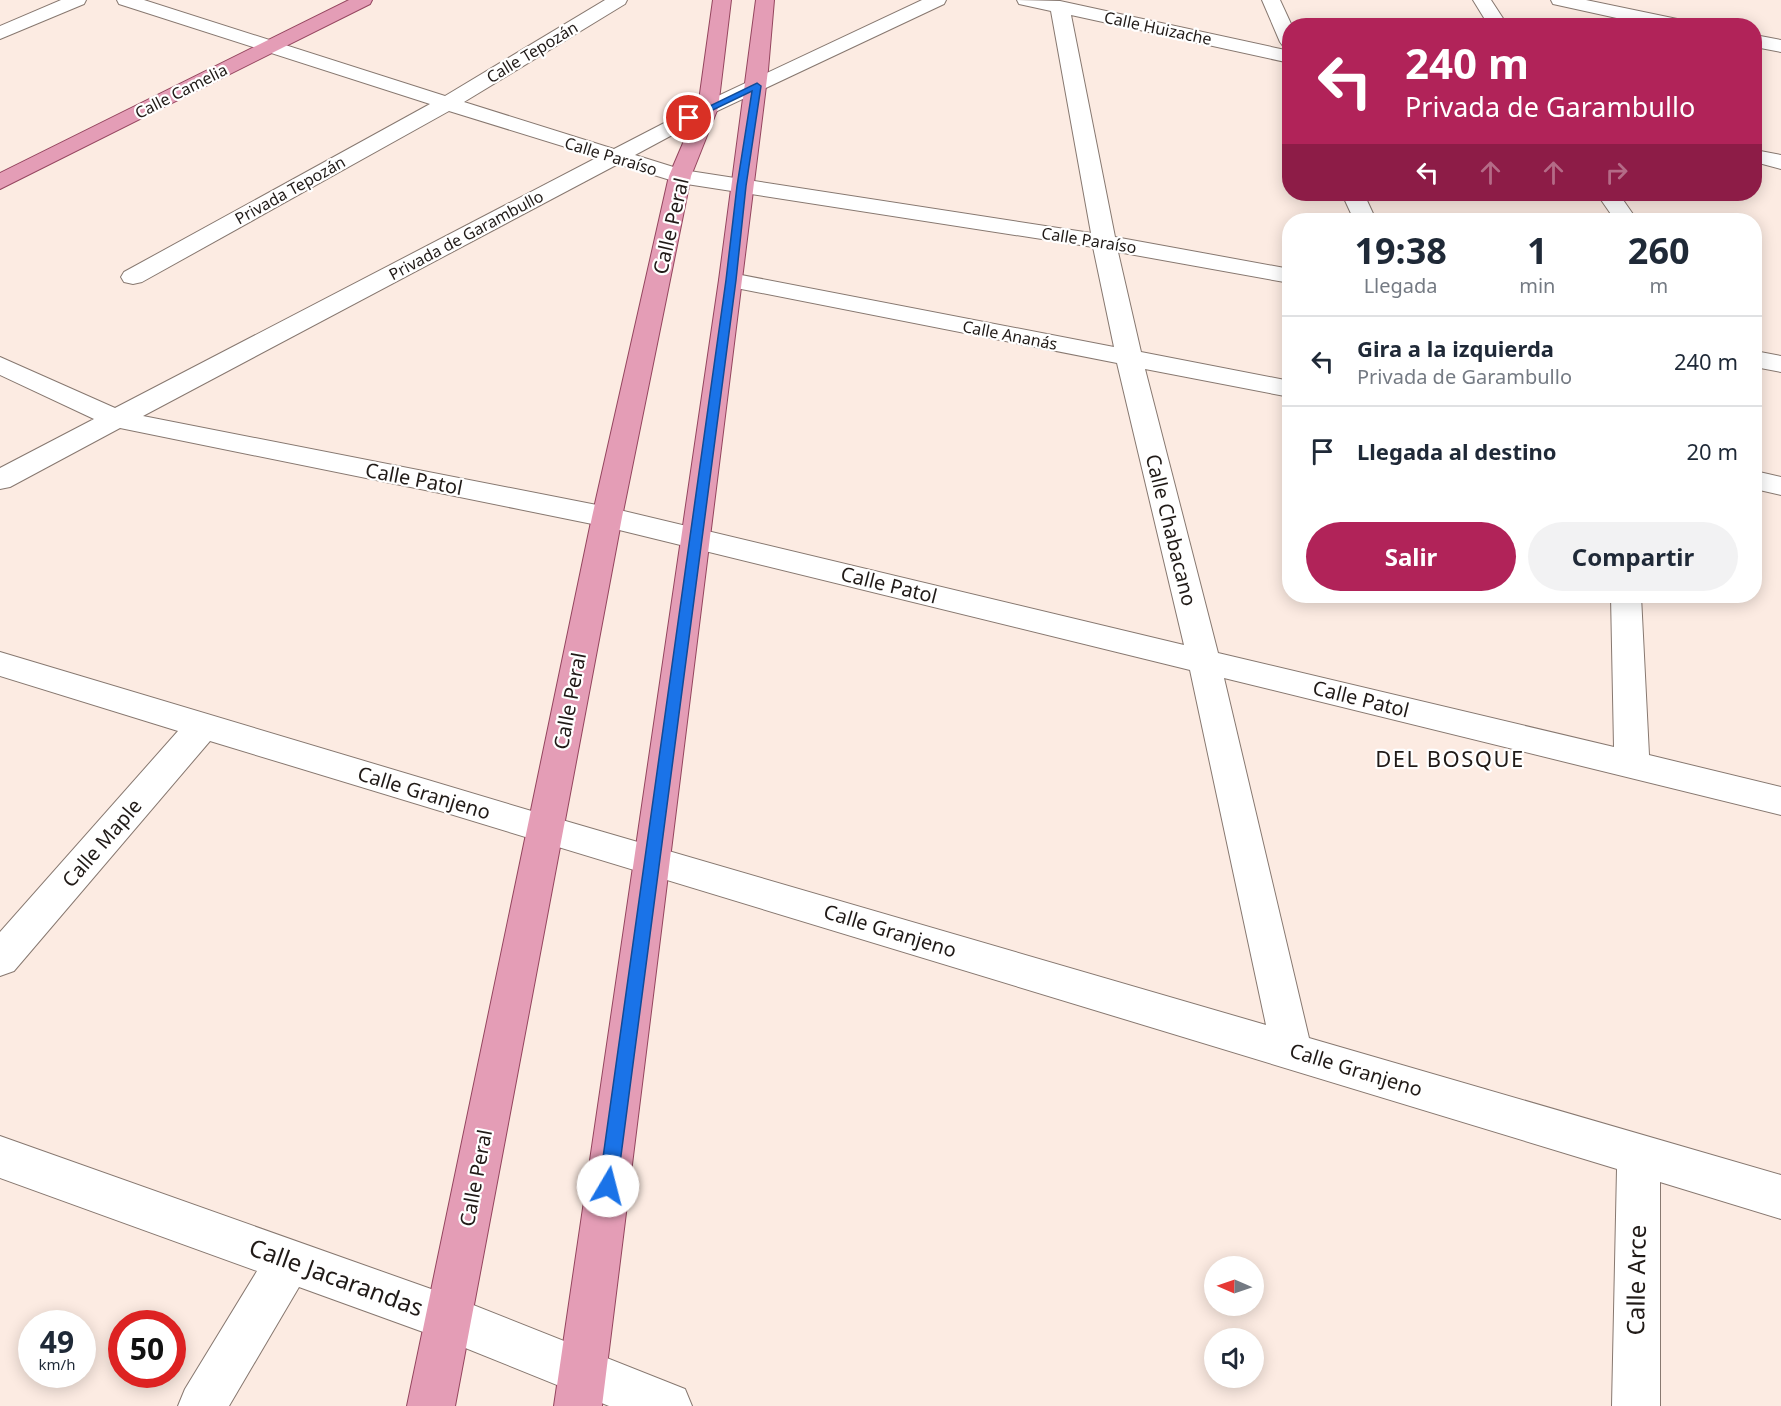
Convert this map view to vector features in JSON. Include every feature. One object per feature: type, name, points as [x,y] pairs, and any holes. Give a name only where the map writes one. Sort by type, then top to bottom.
[{"type":"main road","name":"Calle Camelia","points":[[0,182],[363,0]]},
{"type":"main road","name":"Calle Peral","points":[[431,1406],[607,518],[680,176],[708,108],[722,0]]},
{"type":"main road","points":[[581,1389],[757,86],[765,0]]},
{"type":"street","points":[[0,33],[77,0]]},
{"type":"street","name":"Calle Paraíso","points":[[126,0],[446,104],[680,176],[1104,242],[1282,275]]},
{"type":"street","name":"Calle Tepozán","points":[[446,104],[618,0]]},
{"type":"street","name":"Privada de Garambullo","points":[[0,480],[708,108],[937,0]]},
{"type":"street","name":"Calle Huizache","points":[[1026,0],[1282,55]]},
{"type":"street","points":[[1271,0],[1282,24]]},
{"type":"street","points":[[1482,0],[1494,18]]},
{"type":"street","points":[[1560,0],[1644,18]]},
{"type":"street","name":"Calle Chabacano","points":[[1060,7],[1104,242],[1129,358],[1204,661],[1293,1051]]},
{"type":"street","points":[[1762,42],[1781,46]]},
{"type":"street","name":"Privada Tepozán","points":[[133,277],[446,104]]},
{"type":"street","points":[[1762,158],[1781,162]]},
{"type":"street","name":"Calle Ananás","points":[[731,280],[1282,387]]},
{"type":"street","points":[[1762,360],[1781,364]]},
{"type":"street","name":"Calle Patol","points":[[0,365],[115,419],[696,538],[1781,801]]},
{"type":"street","points":[[1762,482],[1781,486]]},
{"type":"street","points":[[1626,603],[1632,765]]},
{"type":"street","name":"Calle Granjeno","points":[[0,664],[545,830],[1781,1197]]},
{"type":"street","name":"Calle Maple","points":[[0,959],[203,726]]},
{"type":"street","name":"Calle Arce","points":[[1636,1406],[1639,1154]]},
{"type":"street","name":"Calle Jacarandas","points":[[0,1157],[448,1318],[581,1389],[668,1406]]},
{"type":"street","points":[[202,1406],[289,1261]]},
{"type":"district","name":"DEL BOSQUE","points":[[1450,759]]},
{"type":"route","points":[[608,1186],[757,86],[689,118]]}]
